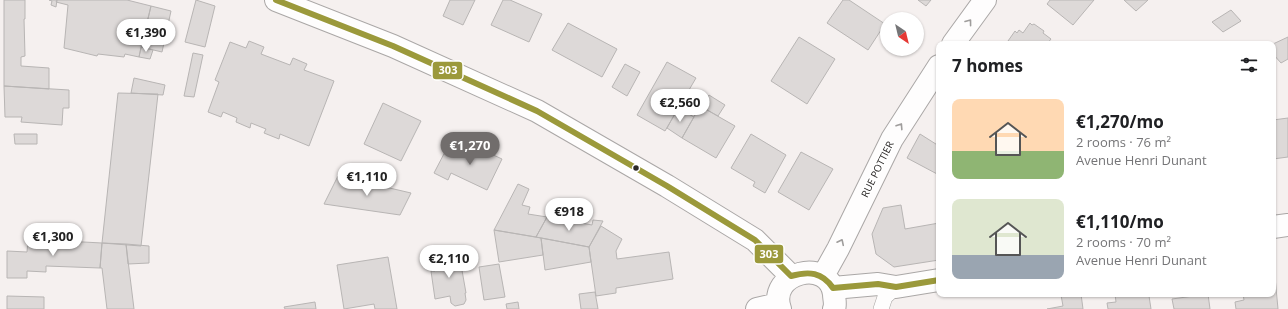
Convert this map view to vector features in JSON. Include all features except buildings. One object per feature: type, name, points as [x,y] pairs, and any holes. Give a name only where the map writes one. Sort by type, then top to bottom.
[{"type":"street","points":[[276,0],[393,46],[537,111],[667,186],[755,240],[791,276]]},
{"type":"street","points":[[955,41],[985,0]]},
{"type":"street","name":"RUE POTTIER","points":[[833,298],[838,249],[892,139],[936,71]]},
{"type":"street","points":[[1276,227],[1288,225]]},
{"type":"street","points":[[757,309],[779,306],[781,288],[791,276],[801,272],[812,272],[833,298],[878,284],[896,287],[936,280]]},
{"type":"lane","points":[[881,309],[885,297],[896,287]]},
{"type":"transit line","name":"303","points":[[276,0],[393,46],[537,111],[667,186],[755,240],[791,276],[809,273],[815,274],[824,279],[833,288],[878,284],[896,287],[936,280]]}]
